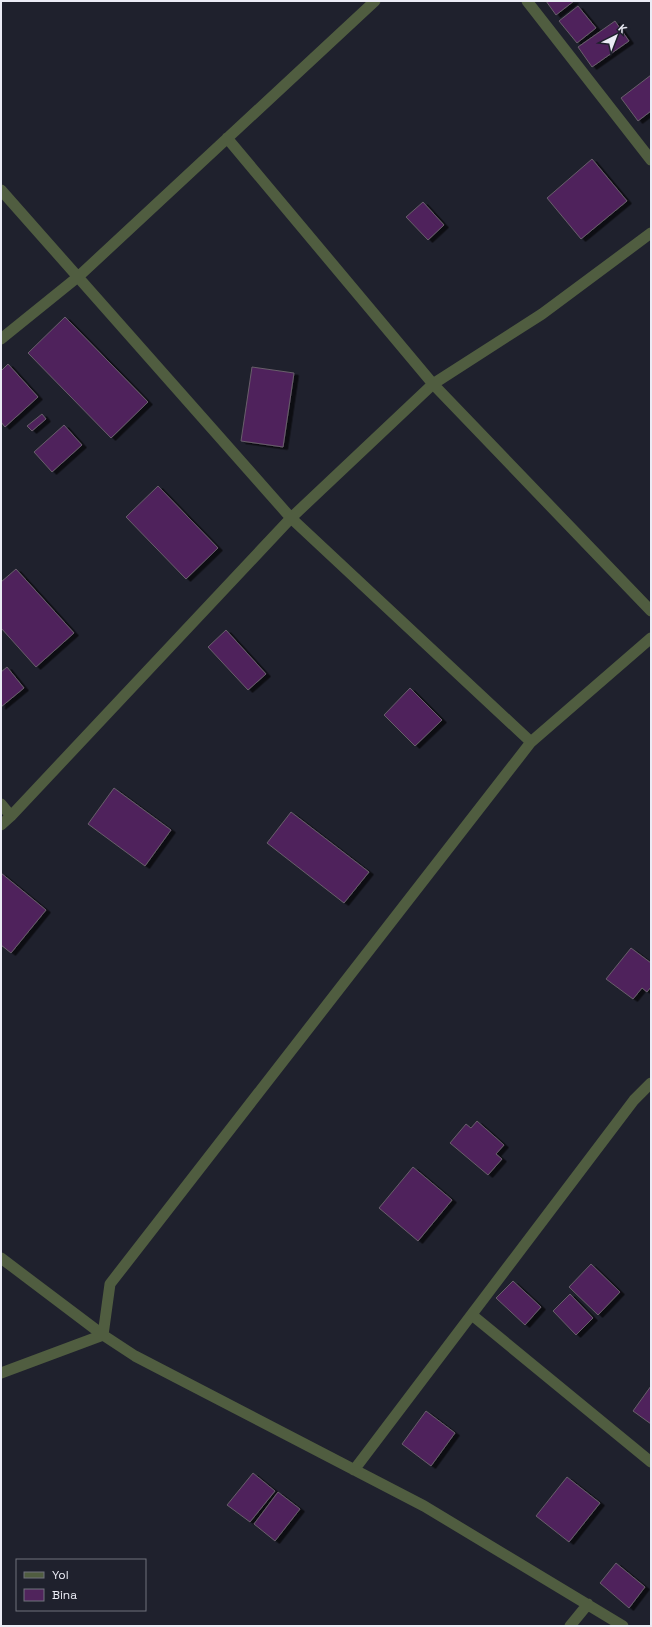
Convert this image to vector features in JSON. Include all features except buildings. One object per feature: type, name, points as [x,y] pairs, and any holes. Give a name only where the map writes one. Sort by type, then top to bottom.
[{"type":"street","points":[[1,339],[79,276],[375,1]]},
{"type":"street","points":[[527,1],[651,160]]},
{"type":"street","points":[[227,138],[433,384],[651,611]]},
{"type":"street","points":[[1,190],[79,276],[291,518],[531,742]]},
{"type":"street","points":[[1,825],[12,816],[291,518],[433,384],[542,314],[651,233]]},
{"type":"street","points":[[103,1335],[110,1284],[531,742],[651,638]]},
{"type":"street","points":[[1,804],[12,816]]},
{"type":"street","points":[[354,1470],[634,1100],[651,1083]]},
{"type":"street","points":[[1,1258],[103,1335],[135,1356],[424,1506],[623,1626]]},
{"type":"street","points":[[472,1315],[651,1462]]},
{"type":"street","points":[[1,1373],[103,1335]]},
{"type":"street","points":[[570,1626],[588,1604]]}]
